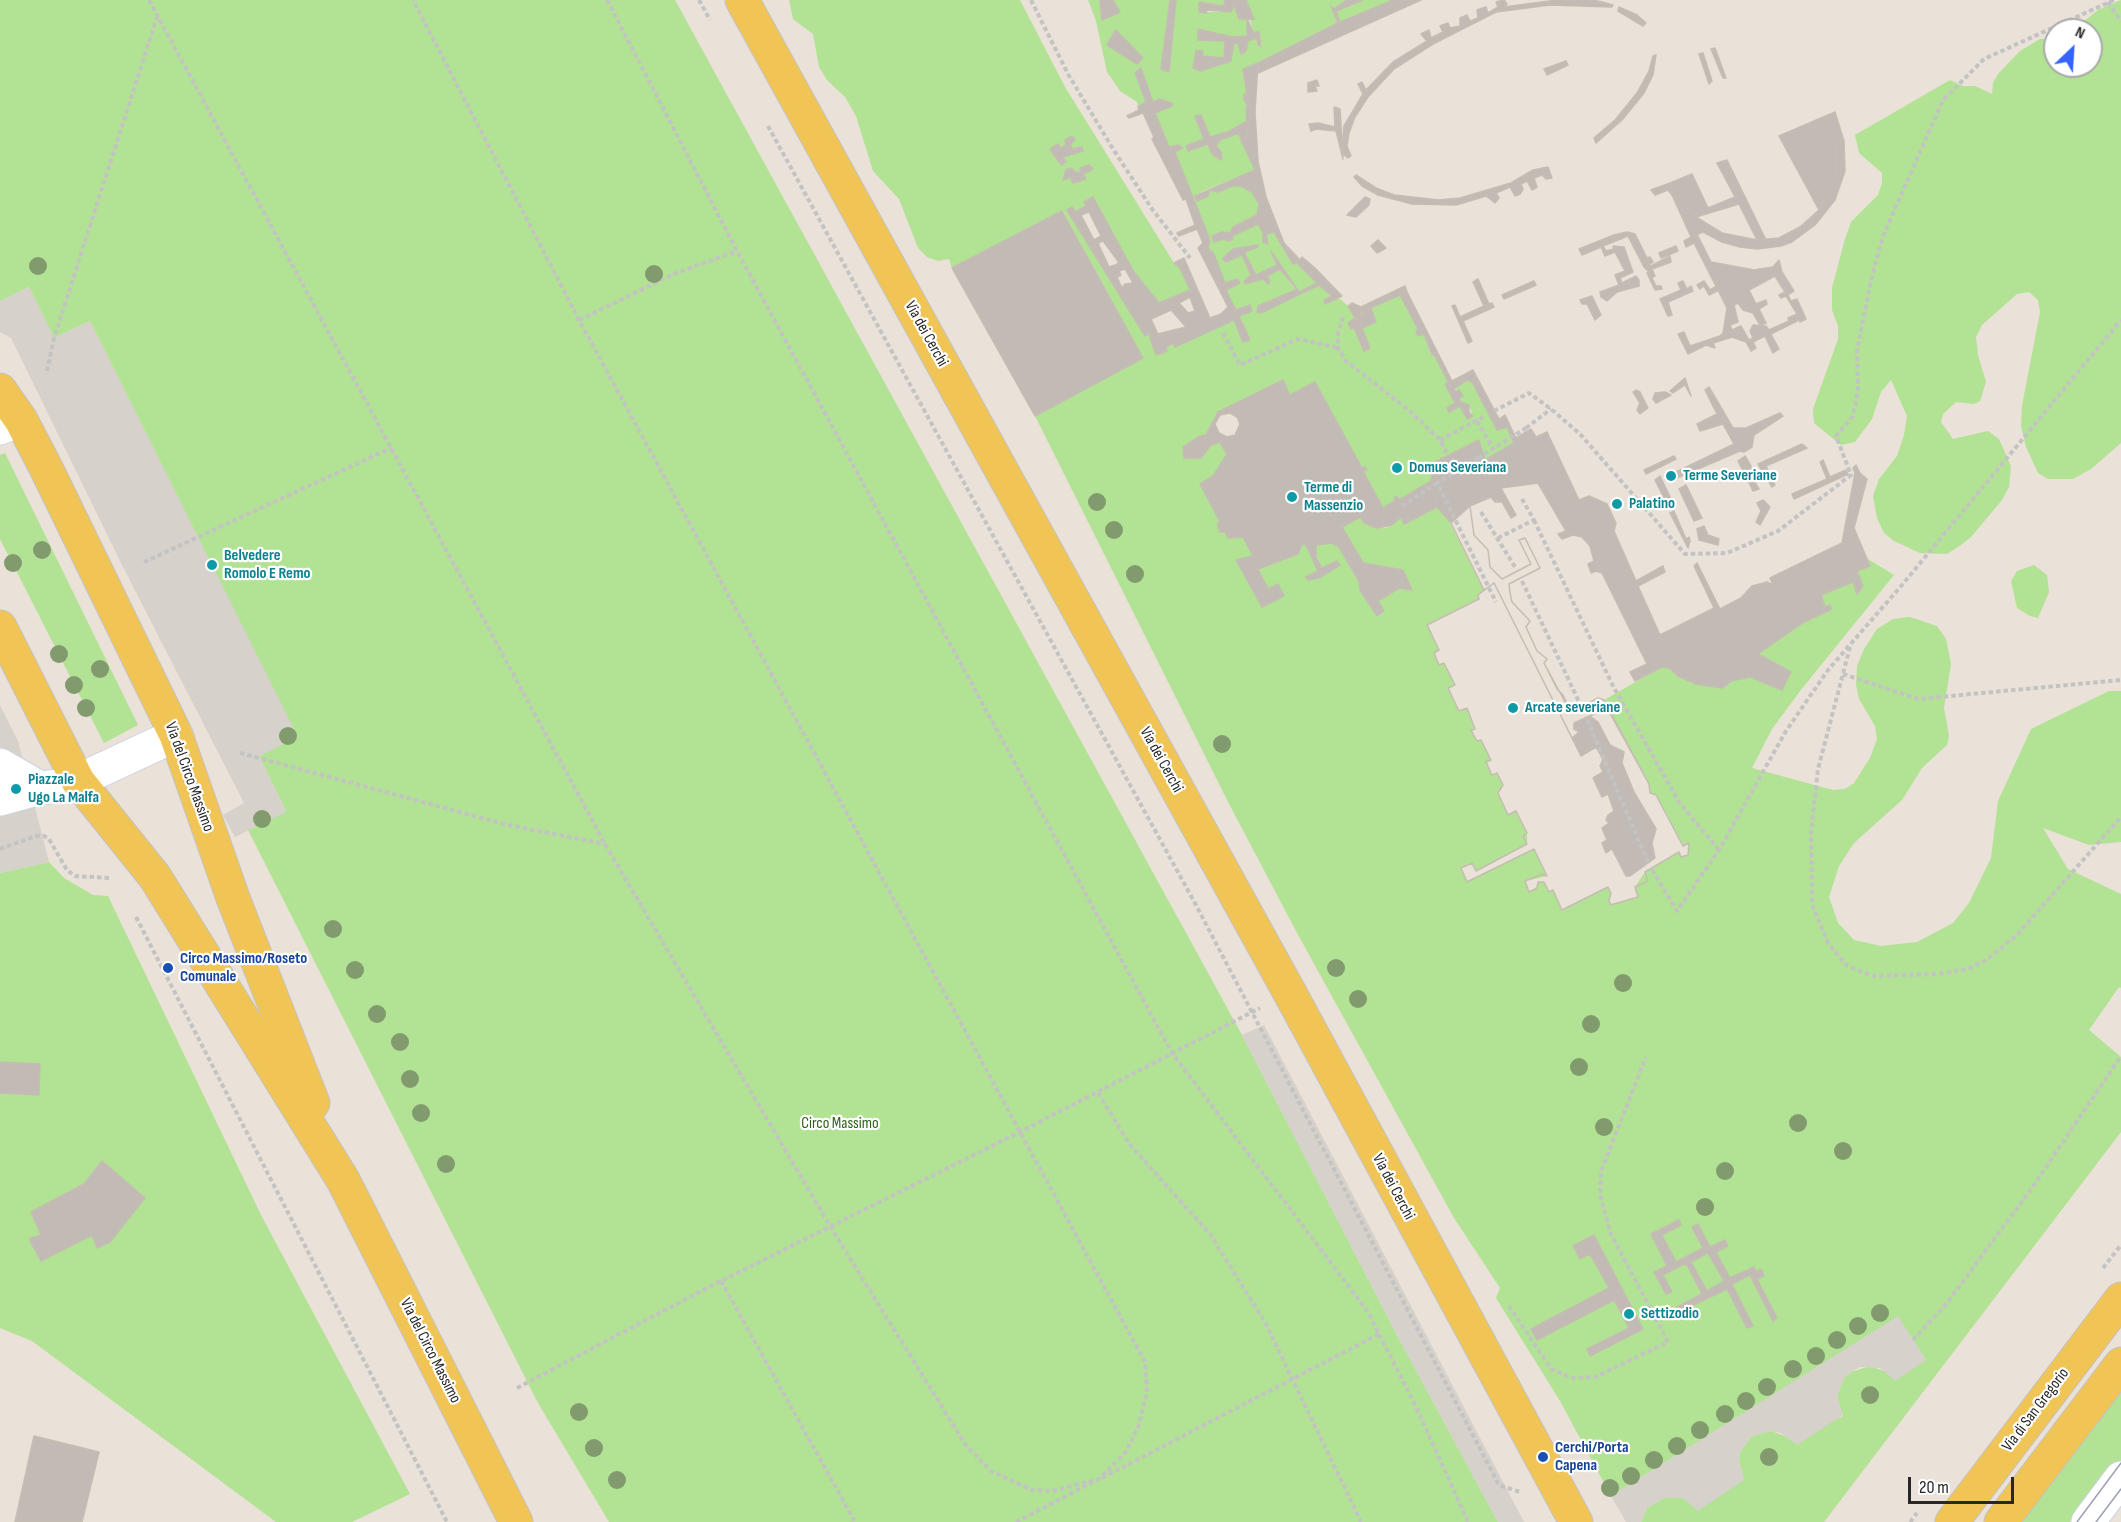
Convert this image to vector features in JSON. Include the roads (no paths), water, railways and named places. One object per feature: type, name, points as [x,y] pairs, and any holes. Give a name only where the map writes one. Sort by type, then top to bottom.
[{"type":"main road","name":"Via dei Cerchi","points":[[742,0],[1291,995],[1576,1522]]},
{"type":"main road","name":"Via del Circo Massimo","points":[[0,390],[10,424],[176,735],[233,898],[343,1180]]},
{"type":"main road","name":"Via del Circo Massimo","points":[[0,627],[78,781],[159,883],[343,1180],[516,1522]]},
{"type":"main road","name":"Via di San Gregorio","points":[[1952,1522],[2121,1299]]},
{"type":"main road","points":[[2001,1522],[2121,1364]]},
{"type":"street","points":[[0,800],[40,788],[78,781],[176,735]]},
{"type":"street","points":[[0,765],[40,788]]},
{"type":"street","points":[[2088,1522],[2121,1478]]},
{"type":"tram line","points":[[2077,1522],[2121,1463]]},
{"type":"tram line","points":[[2096,1522],[2121,1489]]},
{"type":"place","name":"Domus Severiana","points":[[1397,468]]},
{"type":"place","name":"Terme Severiane","points":[[1671,476]]},
{"type":"place","name":"Terme di Massenzio","points":[[1292,497]]},
{"type":"place","name":"Palatino","points":[[1617,504]]},
{"type":"place","name":"Belvedere Romolo E Remo","points":[[212,565]]},
{"type":"place","name":"Arcate severiane","points":[[1513,708]]},
{"type":"place","name":"Piazzale Ugo La Malfa","points":[[16,789]]},
{"type":"place","name":"Circo Massimo/Roseto Comunale","points":[[168,968]]},
{"type":"place","name":"Settizodio","points":[[1629,1314]]},
{"type":"place","name":"Cerchi/Porta Capena","points":[[1543,1457]]},
{"type":"park label","name":"Circo Massimo","points":[[840,1124]]}]
